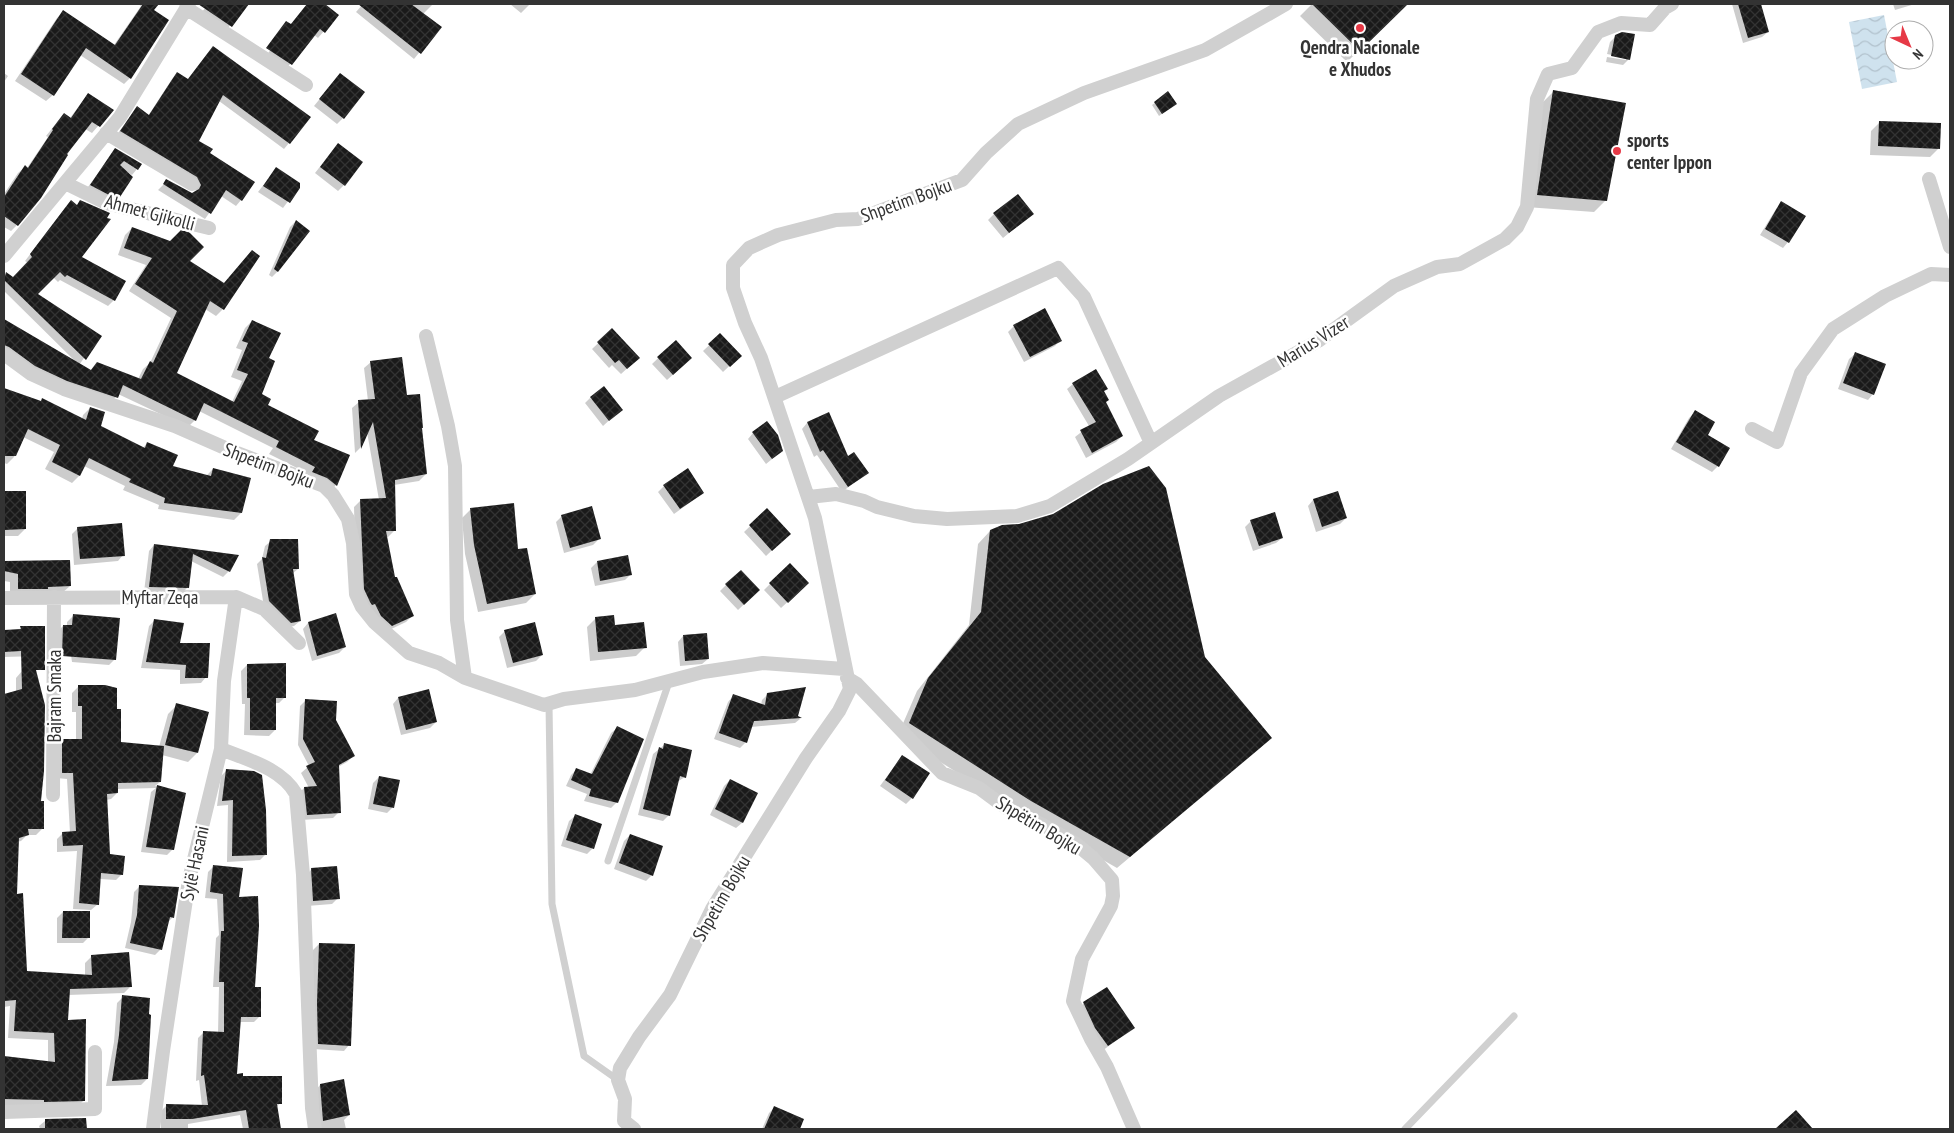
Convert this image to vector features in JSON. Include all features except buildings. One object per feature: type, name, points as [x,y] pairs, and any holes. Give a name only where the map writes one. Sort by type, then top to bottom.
[{"type":"street","name":"Shpetim Bojku","points":[[618,1080],[620,1068],[639,1036],[670,995],[712,909],[806,758],[839,711],[850,689],[845,674],[815,518],[761,358],[744,323],[733,288],[733,265],[749,248],[778,235],[836,220],[858,219],[962,180],[986,153],[1018,124],[1084,93],[1205,50],[1286,4]]},
{"type":"street","name":"Marius Vizer","points":[[809,497],[836,494],[864,501],[877,507],[931,517],[978,519],[1017,516],[1050,506],[1128,459],[1218,396],[1318,341],[1394,286],[1437,267],[1460,264],[1505,239],[1517,227],[1527,207],[1537,99],[1548,74],[1572,68],[1598,32],[1621,24],[1650,25],[1665,8],[1672,4]]},
{"type":"street","points":[[4,256],[120,117],[187,6],[306,85]]},
{"type":"street","name":"Ahmet Gjikolli","points":[[106,133],[192,184]]},
{"type":"street","points":[[1929,179],[1950,247]]},
{"type":"street","name":"Ahmet Gjikolli","points":[[65,183],[106,203],[209,228]]},
{"type":"street","points":[[775,397],[1058,268],[1084,297],[1150,443]]},
{"type":"street","points":[[1752,429],[1777,442],[1801,374],[1833,329],[1885,296],[1931,274],[1950,275]]},
{"type":"street","points":[[426,336],[448,426],[455,466],[457,620],[466,678]]},
{"type":"street","name":"Shpetim Bojku","points":[[4,354],[32,374],[64,389],[175,426],[232,451],[324,486],[333,495],[348,519],[353,543],[356,594],[362,607],[374,622],[409,653],[439,663],[466,678],[544,705],[564,699],[635,690],[704,672],[764,663],[845,674]]},
{"type":"street","name":"Bajram Smaka","points":[[53,795],[54,597]]},
{"type":"street","name":"Myftar Zeqa","points":[[4,598],[236,597],[264,609],[299,643]]},
{"type":"street","name":"Sylë Hasani","points":[[153,1129],[189,880],[221,749],[224,682],[236,597]]},
{"type":"street","name":"Shpëtim Bojku","points":[[845,674],[857,684],[942,773],[979,788],[1006,808],[1043,825],[1075,843],[1093,858],[1112,880],[1113,896],[1111,906],[1082,959],[1073,1001],[1107,1067],[1134,1129]]},
{"type":"street","points":[[221,749],[261,765],[282,776],[296,794],[303,875],[312,1108],[315,1129]]},
{"type":"street","points":[[4,1112],[94,1109],[95,1052]]},
{"type":"street","points":[[618,1080],[625,1099],[627,1127]]},
{"type":"lane","points":[[608,861],[669,682]]},
{"type":"lane","points":[[549,704],[552,904],[584,1056],[618,1080]]},
{"type":"lane","points":[[1406,1129],[1514,1016]]},
{"type":"water","points":[[1884,15],[1884,70],[1895,70],[1897,82],[1862,89],[1849,22]]},
{"type":"place","name":"Qendra Nacionale e Xhudos","points":[[1360,28]]},
{"type":"place","name":"sports center Ippon","points":[[1617,151]]}]
